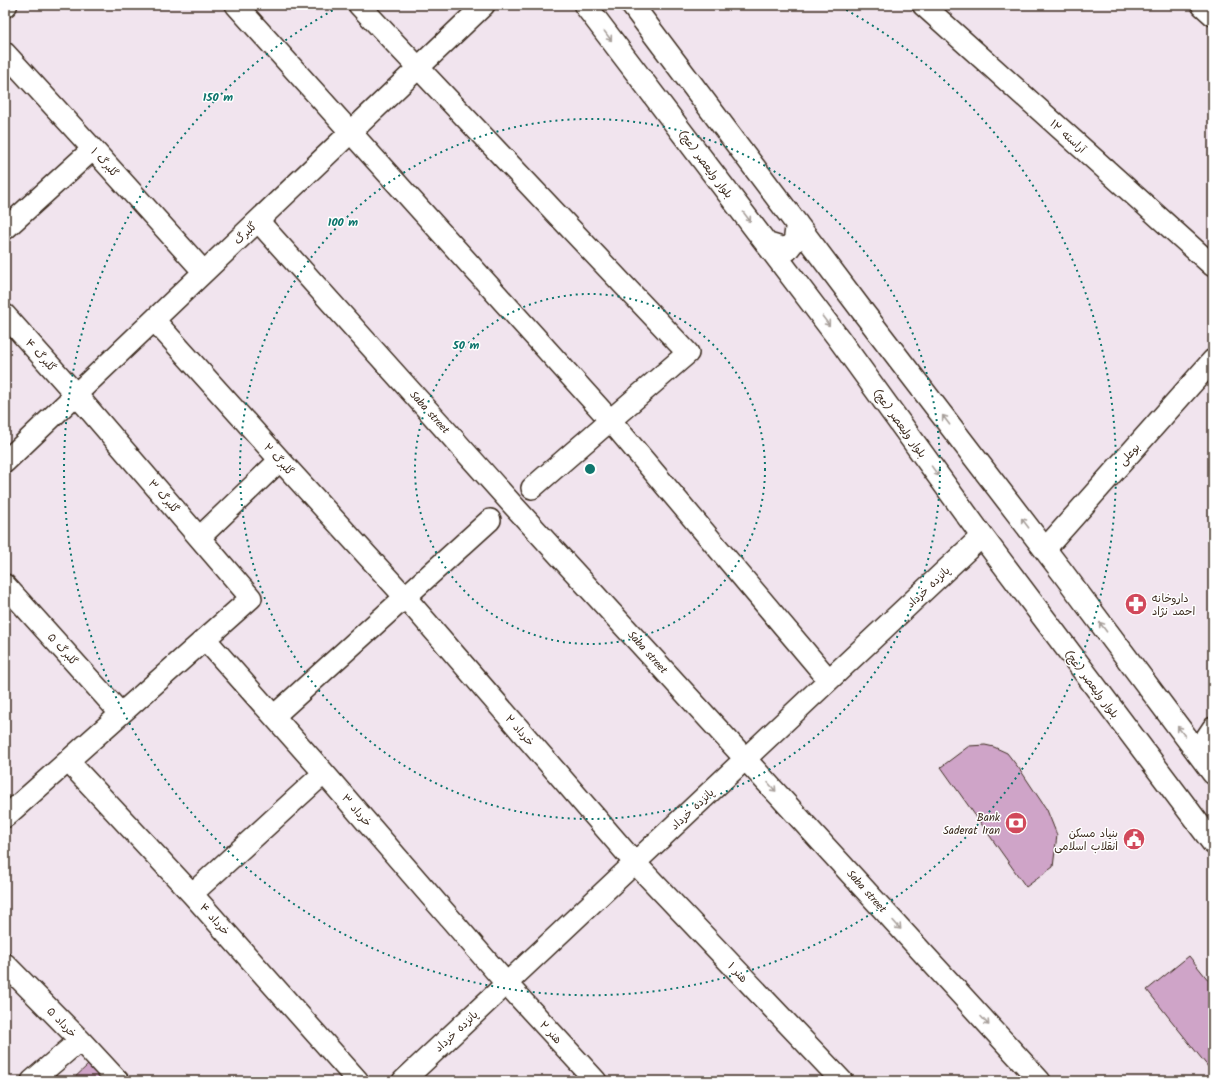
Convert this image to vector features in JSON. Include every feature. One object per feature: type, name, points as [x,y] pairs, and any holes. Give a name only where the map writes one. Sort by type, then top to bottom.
[{"type":"main road","name":"بلوار ولیعصر (عج)","points":[[585,5],[839,338],[982,536],[1213,843]]},
{"type":"main road","points":[[632,5],[1213,773]]},
{"type":"main road","points":[[767,244],[787,250],[795,240],[798,224]]},
{"type":"main road","points":[[809,298],[813,280],[825,276],[841,282]]},
{"type":"street","points":[[236,5],[610,420],[829,680]]},
{"type":"street","points":[[359,5],[688,354],[532,488]]},
{"type":"street","name":"گلبرگ","points":[[5,462],[484,5]]},
{"type":"street","name":"۱۲ آراسته","points":[[923,5],[1213,266]]},
{"type":"street","points":[[1202,5],[1213,15]]},
{"type":"street","name":"گلبرگ ۱","points":[[5,53],[204,272]]},
{"type":"street","points":[[5,229],[93,149]]},
{"type":"street","name":"Saba street","points":[[258,220],[512,504],[1040,1081]]},
{"type":"street","name":"گلبرگ ۴","points":[[5,315],[76,394]]},
{"type":"street","name":"گلبرگ ۲","points":[[154,320],[405,597]]},
{"type":"street","name":"بوعلی","points":[[1045,549],[1213,360]]},
{"type":"street","name":"گلبرگ ۳","points":[[76,394],[251,598],[205,639]]},
{"type":"street","points":[[200,537],[280,460]]},
{"type":"street","points":[[274,716],[490,520]]},
{"type":"street","name":"پانزده خرداد","points":[[403,1081],[982,536]]},
{"type":"street","name":"گلبرگ ۵","points":[[5,585],[121,714]]},
{"type":"street","name":"خرداد ۲","points":[[405,597],[635,863]]},
{"type":"street","points":[[5,817],[205,639]]},
{"type":"street","name":"خرداد ۳","points":[[205,639],[324,772],[506,984]]},
{"type":"street","points":[[1197,752],[1213,728]]},
{"type":"street","name":"خرداد ۴","points":[[68,761],[192,894],[358,1081]]},
{"type":"street","points":[[192,894],[324,772]]},
{"type":"street","name":"هنر ۱","points":[[635,863],[842,1081]]},
{"type":"street","name":"خرداد ۵","points":[[5,964],[118,1081]]},
{"type":"street","name":"هنر ۲","points":[[506,984],[596,1081]]},
{"type":"street","points":[[32,1081],[80,1040]]},
{"type":"building","name":"Bank Saderat Iran","points":[[985,745],[1007,753],[1047,810],[1057,835],[1053,867],[1026,887],[941,767],[969,746]]},
{"type":"building","points":[[1189,956],[1213,986],[1213,1073],[1147,990]]},
{"type":"building","points":[[89,1064],[106,1081],[71,1081]]},
{"type":"place","name":"داروخانه احمد نژاد","points":[[1136,604]]},
{"type":"place","name":"Bank Saderat Iran","points":[[1016,823]]},
{"type":"place","name":"بنیاد مسکن انقلاب اسلامی","points":[[1134,839]]}]
